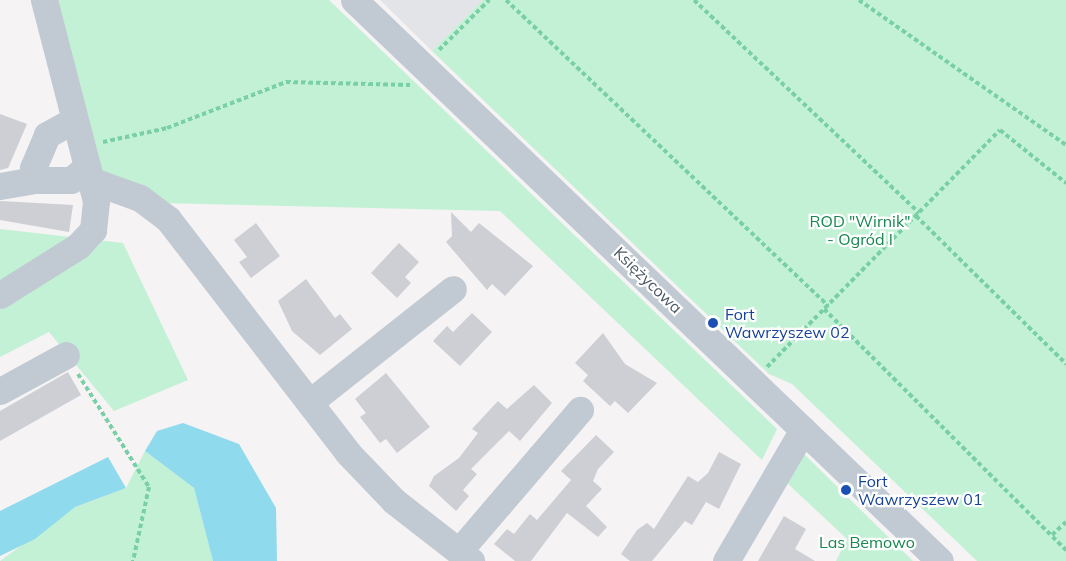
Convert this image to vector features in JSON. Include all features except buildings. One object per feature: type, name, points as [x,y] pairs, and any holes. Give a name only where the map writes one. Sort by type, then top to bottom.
[{"type":"street","points":[[0,295],[88,238],[96,201],[72,121],[44,0]]},
{"type":"street","name":"Księżycowa","points":[[354,0],[940,561]]},
{"type":"street","points":[[33,180],[33,168],[47,135],[72,121]]},
{"type":"street","points":[[0,186],[33,180],[71,180],[86,165]]},
{"type":"street","points":[[86,165],[140,198],[168,219],[310,402],[394,501],[465,556],[580,410]]},
{"type":"street","points":[[310,402],[453,290]]},
{"type":"street","points":[[0,392],[66,355]]},
{"type":"street","points":[[726,561],[776,472],[803,430]]},
{"type":"path","points":[[435,54],[489,0]]},
{"type":"path","points":[[506,0],[826,307],[1066,550]]},
{"type":"path","points":[[694,0],[917,215],[1066,364]]},
{"type":"path","points":[[859,0],[1066,145]]},
{"type":"path","points":[[86,165],[167,128],[286,82],[419,86]]},
{"type":"path","points":[[765,369],[1000,130],[1066,183]]},
{"type":"path","points":[[66,355],[149,487],[133,561]]},
{"type":"path","points":[[1052,535],[1066,522]]},
{"type":"shaded area","points":[[380,0],[483,0],[432,51]]},
{"type":"green space","points":[[54,0],[329,0],[777,429],[762,460],[500,211],[161,203],[97,177]]},
{"type":"green space","name":"ROD \"Wirnik\" - Ogród I","points":[[483,0],[1066,0],[1066,561],[977,561],[792,384],[769,374],[432,51]]},
{"type":"green space","points":[[0,229],[123,243],[188,380],[114,411],[49,332],[0,357]]},
{"type":"green space","points":[[145,451],[194,488],[213,561],[0,561],[75,507],[126,488]]},
{"type":"green space","name":"Las Bemowo","points":[[802,452],[913,561],[836,561],[847,539],[786,482]]},
{"type":"water","points":[[183,423],[239,444],[276,508],[277,561],[213,561],[194,488],[145,451],[157,431]]},
{"type":"water","points":[[108,457],[126,488],[75,507],[35,539],[0,556],[0,511]]},
{"type":"place","name":"Fort Wawrzyszew 02","points":[[713,323]]},
{"type":"place","name":"Fort Wawrzyszew 01","points":[[846,490]]}]
